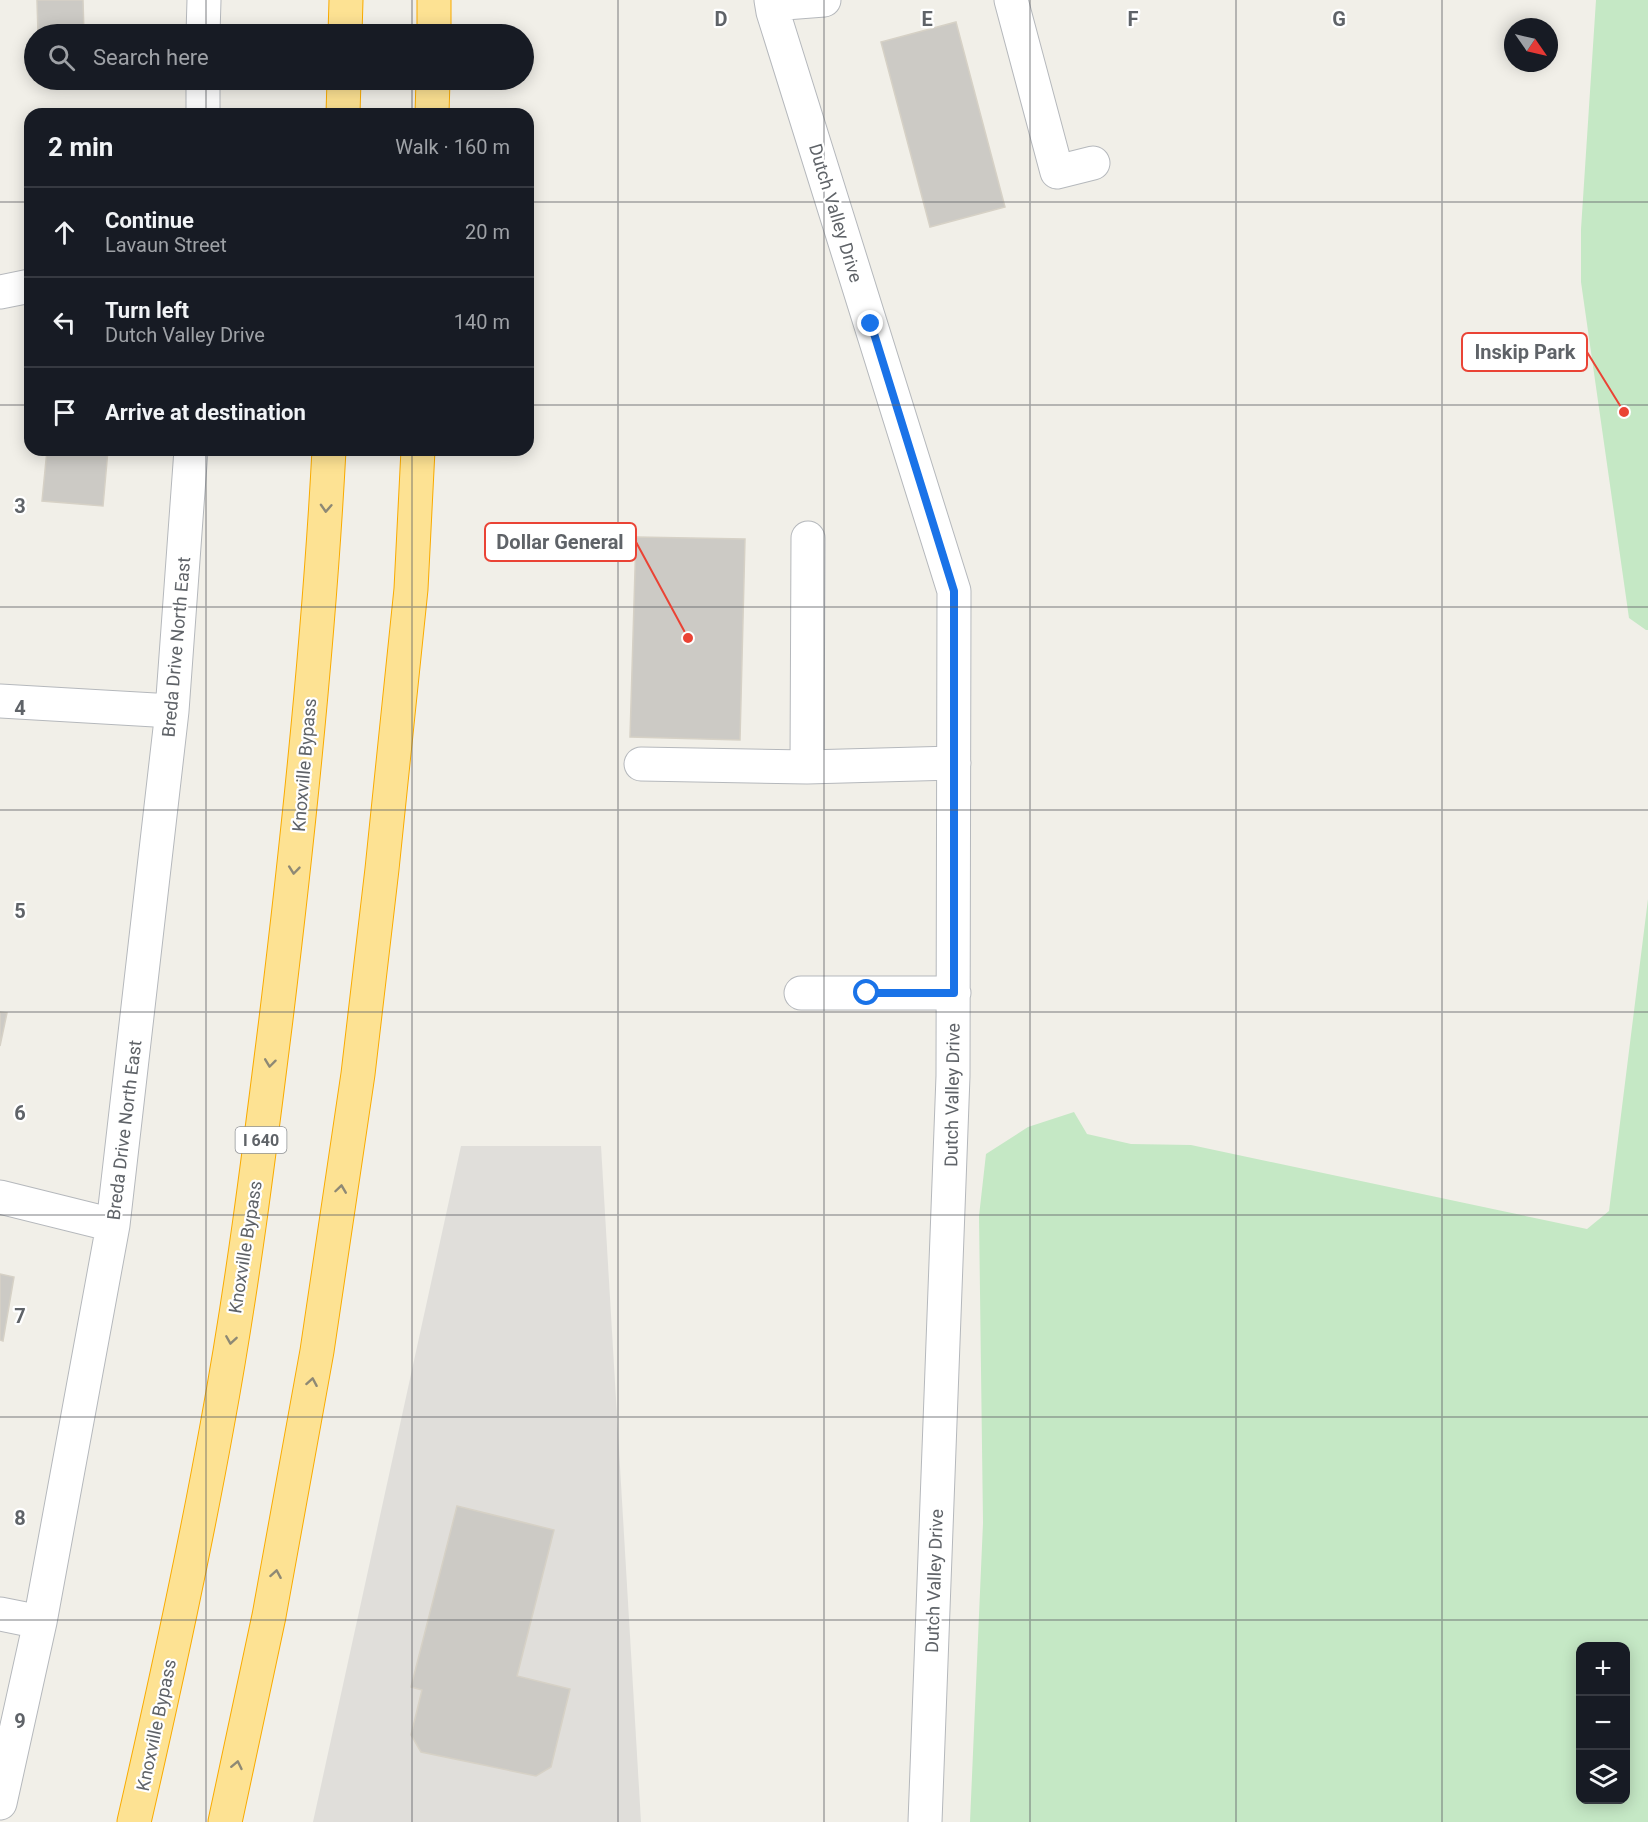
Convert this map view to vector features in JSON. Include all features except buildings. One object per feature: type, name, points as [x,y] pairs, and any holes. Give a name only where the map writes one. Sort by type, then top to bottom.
[{"type":"highway","points":[[345,24],[346,0]]},
{"type":"highway","points":[[434,0],[434,24]]},
{"type":"highway","points":[[343,108],[344,90]]},
{"type":"highway","points":[[432,90],[432,108]]},
{"type":"highway","name":"Knoxville Bypass","points":[[134,1822],[168,1672],[217,1425],[255,1188],[295,862],[324,558],[329,456]]},
{"type":"highway","points":[[225,1822],[269,1616],[317,1351],[358,1074],[411,589],[418,456]]},
{"type":"street","points":[[203,24],[204,0]]},
{"type":"street","points":[[771,2],[824,0]]},
{"type":"street","points":[[1011,0],[1057,172],[1093,163]]},
{"type":"street","name":"Dutch Valley Drive","points":[[771,2],[954,591],[952,1107],[925,1822]]},
{"type":"street","points":[[203,90],[203,108]]},
{"type":"street","points":[[0,292],[24,287]]},
{"type":"street","name":"Breda Drive North East","points":[[0,1803],[40,1622],[113,1225],[172,711],[191,456]]},
{"type":"street","points":[[807,767],[808,538]]},
{"type":"street","points":[[0,700],[172,711]]},
{"type":"street","points":[[641,764],[807,767],[954,763]]},
{"type":"street","points":[[801,993],[954,993]]},
{"type":"street","points":[[0,1197],[113,1225]]},
{"type":"street","points":[[0,1614],[40,1622]]},
{"type":"shaded area","points":[[461,1146],[601,1146],[641,1822],[313,1822]]},
{"type":"green space","points":[[1596,0],[1648,0],[1648,630],[1629,618],[1581,282],[1581,229]]},
{"type":"green space","points":[[1648,899],[1648,1822],[970,1822],[983,1523],[979,1216],[986,1154],[1028,1127],[1074,1112],[1087,1134],[1131,1144],[1191,1145],[1587,1229],[1609,1211]]},
{"type":"place","name":"Inskip Park","points":[[1624,412]]},
{"type":"place","name":"Dollar General","points":[[688,638]]},
{"type":"route","points":[[867,993],[954,993],[954,591],[871,324]]}]
